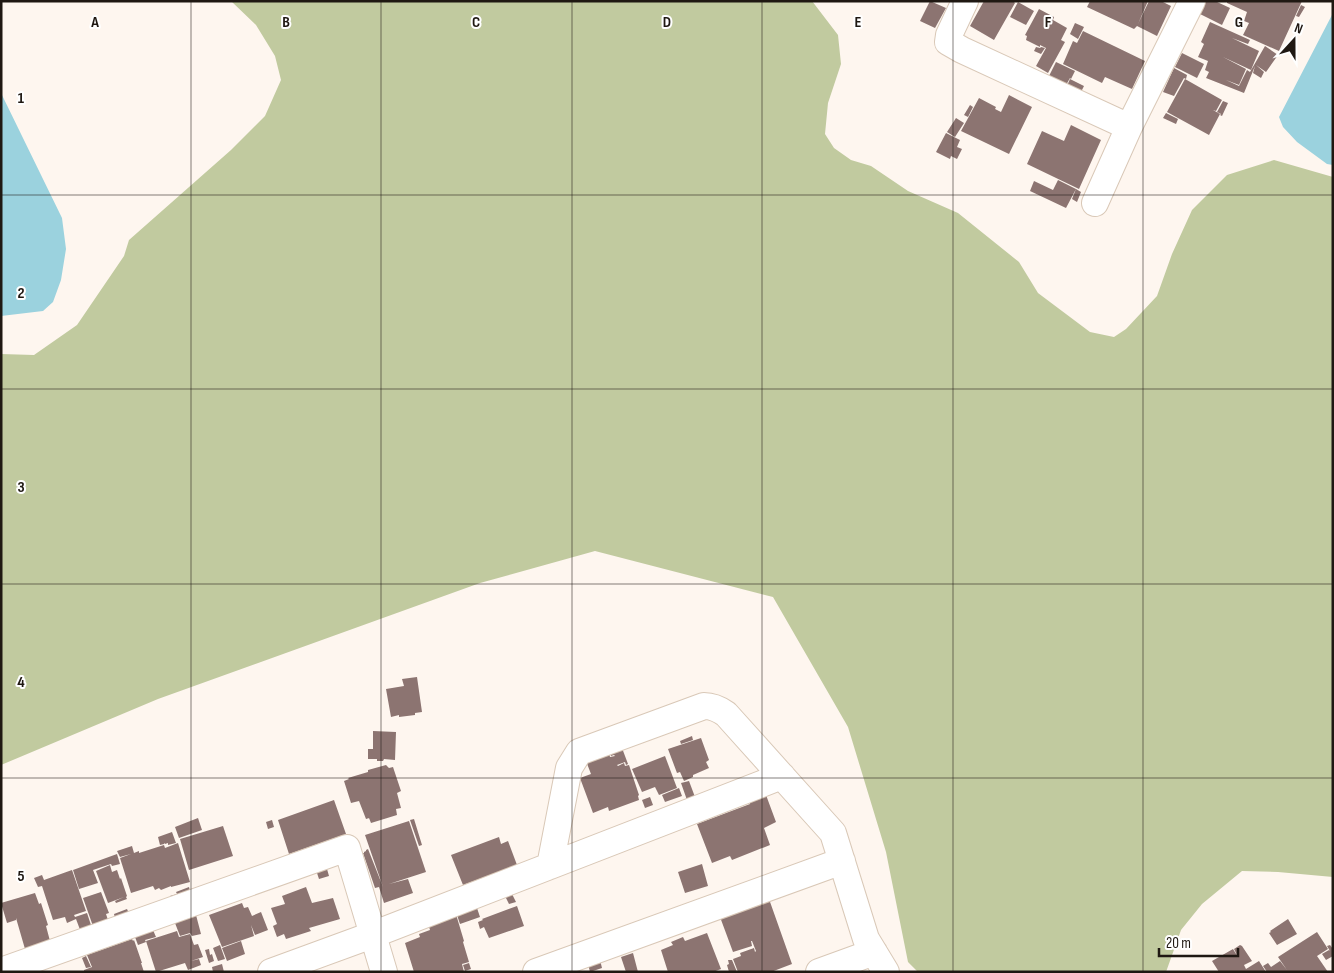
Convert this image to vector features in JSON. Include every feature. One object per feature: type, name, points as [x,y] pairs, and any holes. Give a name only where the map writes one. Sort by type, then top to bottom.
[{"type":"street","points":[[965,1],[949,34],[948,42],[1129,127]]},
{"type":"street","points":[[1095,203],[1129,127],[1192,1]]},
{"type":"street","points":[[550,866],[569,768],[579,752],[704,706],[719,709],[726,714],[833,833],[866,939],[880,962],[819,972]]},
{"type":"street","points":[[271,972],[372,935],[782,776]]},
{"type":"street","points":[[1,971],[347,848],[384,972]]},
{"type":"street","points":[[536,972],[842,861]]},
{"type":"green space","points":[[231,1],[812,1],[838,35],[841,64],[828,103],[825,134],[834,148],[851,160],[871,166],[908,191],[958,213],[1019,262],[1038,293],[1090,332],[1114,337],[1126,329],[1157,296],[1172,254],[1192,210],[1227,175],[1274,160],[1333,177],[1333,877],[1242,871],[1202,904],[1181,930],[1166,972],[918,972],[908,962],[886,852],[848,727],[773,597],[595,551],[480,583],[158,699],[1,765],[1,354],[34,355],[77,325],[124,256],[129,240],[231,150],[265,116],[281,80],[275,56],[256,25]]},
{"type":"water","points":[[1333,13],[1333,165],[1327,164],[1297,142],[1283,127],[1279,117]]},
{"type":"water","points":[[1,93],[62,218],[66,249],[61,280],[53,302],[43,311],[1,316]]},
{"type":"building","points":[[930,1],[946,8],[935,28],[920,21]]},
{"type":"building","points":[[984,1],[1013,1],[1015,3],[994,40],[970,26]]},
{"type":"building","points":[[1090,1],[1148,1],[1138,24],[1149,1],[1161,1],[1171,6],[1157,36],[1137,26],[1134,29],[1087,7]]},
{"type":"building","points":[[1206,1],[1215,1],[1230,8],[1222,25],[1200,14]]},
{"type":"building","points":[[1227,1],[1302,1],[1279,51],[1243,35],[1249,23],[1244,21],[1247,12],[1227,3]]},
{"type":"building","points":[[1018,2],[1034,11],[1026,25],[1010,17]]},
{"type":"building","points":[[1301,5],[1305,7],[1299,17],[1296,16]]},
{"type":"building","points":[[1039,9],[1054,17],[1053,20],[1067,28],[1061,40],[1065,42],[1048,73],[1036,66],[1046,48],[1026,40],[1027,36],[1025,35]]},
{"type":"building","points":[[1210,22],[1250,40],[1248,44],[1232,38],[1259,51],[1251,70],[1223,57],[1246,69],[1239,85],[1226,80],[1239,86],[1247,70],[1250,72],[1265,46],[1278,55],[1266,72],[1256,65],[1264,72],[1261,78],[1253,73],[1255,66],[1244,93],[1206,78],[1209,72],[1205,70],[1208,61],[1198,57],[1204,44],[1201,42]]},
{"type":"building","points":[[1075,23],[1084,27],[1078,39],[1070,34]]},
{"type":"building","points":[[1083,31],[1145,61],[1132,89],[1105,77],[1102,83],[1063,64],[1073,41],[1077,43]]},
{"type":"building","points":[[1036,47],[1045,48],[1041,54],[1034,51]]},
{"type":"building","points":[[1182,53],[1204,64],[1197,78],[1175,67]]},
{"type":"building","points":[[1056,62],[1075,71],[1065,87],[1048,78]]},
{"type":"building","points":[[1174,68],[1187,75],[1174,96],[1163,92]]},
{"type":"building","points":[[1070,79],[1084,86],[1080,94],[1066,88]]},
{"type":"building","points":[[1185,79],[1222,100],[1216,111],[1213,110],[1220,114],[1209,135],[1167,112]]},
{"type":"building","points":[[1009,95],[1032,107],[1009,154],[961,131],[979,98],[996,107],[995,109],[1001,112]]},
{"type":"building","points":[[1223,101],[1228,103],[1222,116],[1217,112]]},
{"type":"building","points":[[970,105],[973,107],[968,117],[964,115]]},
{"type":"building","points":[[1166,113],[1178,119],[1176,124],[1163,118]]},
{"type":"building","points":[[956,118],[964,123],[955,137],[947,132]]},
{"type":"building","points":[[1071,125],[1101,140],[1079,189],[1027,164],[1042,131],[1064,141]]},
{"type":"building","points":[[946,133],[960,140],[957,147],[962,149],[957,159],[951,156],[950,159],[936,152]]},
{"type":"building","points":[[1058,180],[1076,189],[1066,208],[1030,191],[1034,181],[1053,190]]},
{"type":"building","points":[[1076,189],[1081,192],[1077,202],[1072,199]]},
{"type":"building","points":[[417,677],[422,712],[415,713],[415,715],[391,717],[386,689],[404,686],[402,679]]},
{"type":"building","points":[[373,731],[396,732],[395,760],[384,759],[383,761],[377,761],[377,759],[368,759],[368,749],[373,749]]},
{"type":"building","points":[[692,736],[693,740],[681,744],[680,741]]},
{"type":"building","points":[[701,738],[709,760],[706,762],[709,768],[684,781],[680,772],[677,773],[668,749]]},
{"type":"building","points":[[622,748],[628,764],[626,765],[625,762],[617,765],[624,763],[625,766],[629,765],[639,800],[609,811],[608,807],[593,813],[580,778],[591,774],[586,761],[609,753],[610,757],[615,756],[611,756],[610,752]]},
{"type":"building","points":[[665,756],[677,788],[659,795],[655,787],[642,792],[632,769]]},
{"type":"building","points":[[386,765],[389,768],[393,767],[401,791],[397,793],[401,808],[396,809],[397,815],[371,823],[369,818],[366,819],[359,801],[351,803],[344,781],[368,772],[368,770]]},
{"type":"building","points":[[689,781],[695,797],[687,800],[681,783]]},
{"type":"building","points":[[679,788],[682,796],[665,802],[662,795]]},
{"type":"building","points":[[766,795],[776,822],[764,828],[770,845],[732,860],[730,856],[712,863],[697,824],[750,804],[749,801]]},
{"type":"building","points":[[650,797],[653,805],[645,808],[642,800]]},
{"type":"building","points":[[334,800],[346,834],[289,854],[278,820]]},
{"type":"building","points":[[198,818],[202,830],[179,838],[175,827]]},
{"type":"building","points":[[414,819],[422,845],[419,846],[410,820]]},
{"type":"building","points":[[272,820],[274,827],[268,829],[266,822]]},
{"type":"building","points":[[409,821],[426,872],[389,884],[408,879],[413,893],[384,903],[379,887],[375,888],[363,853],[368,849],[383,887],[365,835]]},
{"type":"building","points":[[223,826],[233,856],[189,870],[180,839]]},
{"type":"building","points":[[172,832],[176,843],[160,845],[158,837]]},
{"type":"building","points":[[499,837],[501,844],[508,841],[517,865],[463,885],[451,855]]},
{"type":"building","points":[[178,843],[190,882],[161,890],[159,888],[155,890],[153,886],[131,893],[120,858],[131,854],[120,857],[117,851],[132,846],[134,853],[139,851],[139,853],[164,845],[165,848]]},
{"type":"building","points":[[117,854],[120,864],[112,866],[111,864],[93,870],[98,883],[79,889],[73,870]]},
{"type":"building","points":[[702,864],[708,886],[685,893],[678,872]]},
{"type":"building","points":[[110,865],[112,872],[117,870],[127,896],[127,899],[116,903],[115,901],[124,897],[108,903],[96,871]]},
{"type":"building","points":[[327,869],[329,876],[319,879],[317,873]]},
{"type":"building","points":[[72,870],[86,911],[74,915],[75,917],[87,913],[93,931],[82,935],[76,919],[67,923],[65,917],[53,920],[42,886],[38,887],[34,878],[42,875],[44,880]]},
{"type":"building","points":[[189,887],[190,891],[172,900],[170,896]]},
{"type":"building","points":[[306,887],[312,903],[333,898],[340,919],[309,928],[311,931],[286,939],[284,934],[277,937],[273,926],[277,924],[271,908],[285,904],[282,896]]},
{"type":"building","points":[[101,892],[109,913],[106,914],[109,923],[94,929],[83,898]]},
{"type":"building","points":[[35,893],[39,904],[41,903],[48,925],[46,926],[50,941],[25,949],[16,918],[16,920],[7,923],[1,903]]},
{"type":"building","points":[[512,894],[516,902],[509,904],[505,896]]},
{"type":"building","points":[[769,899],[792,964],[771,972],[738,972],[733,959],[741,956],[740,953],[754,948],[756,951],[751,941],[752,946],[733,952],[720,917]]},
{"type":"building","points":[[242,903],[244,908],[248,907],[252,916],[261,912],[268,930],[255,935],[251,925],[254,936],[222,947],[209,915]]},
{"type":"building","points":[[476,905],[480,917],[460,924],[456,912]]},
{"type":"building","points":[[517,906],[524,926],[489,938],[484,927],[480,929],[478,922],[482,919]]},
{"type":"building","points":[[127,909],[130,916],[115,918],[114,914]]},
{"type":"building","points":[[455,911],[469,962],[462,964],[464,972],[414,972],[405,943],[420,937],[419,934],[430,930],[427,920]]},
{"type":"building","points":[[196,915],[201,934],[192,936],[190,933],[180,936],[175,923]]},
{"type":"building","points":[[1288,919],[1297,934],[1277,945],[1269,933]]},
{"type":"building","points":[[153,930],[156,937],[145,940],[146,942],[138,945],[135,937]]},
{"type":"building","points":[[177,931],[179,937],[190,934],[194,945],[198,944],[203,957],[191,961],[199,959],[201,965],[188,970],[185,963],[156,972],[146,941]]},
{"type":"building","points":[[1317,932],[1328,949],[1317,956],[1328,972],[1267,972],[1263,966],[1268,963],[1271,967],[1280,961],[1287,970],[1278,957]]},
{"type":"building","points":[[707,933],[721,969],[713,972],[668,972],[661,950],[673,945],[671,942],[683,937],[685,941]]},
{"type":"building","points":[[132,939],[134,940],[144,972],[84,972],[84,970],[92,967],[87,955]]},
{"type":"building","points":[[241,941],[245,954],[227,961],[222,948]]},
{"type":"building","points":[[220,945],[225,959],[218,961],[213,948]]},
{"type":"building","points":[[1240,945],[1252,961],[1244,965],[1246,969],[1259,961],[1266,972],[1219,972],[1212,961],[1233,949],[1238,957],[1234,949]]},
{"type":"building","points":[[1330,945],[1333,949],[1333,956],[1326,960],[1322,954],[1330,951],[1327,946]]},
{"type":"building","points":[[209,949],[214,961],[209,963],[205,950]]},
{"type":"building","points":[[633,953],[638,972],[626,972],[621,957]]},
{"type":"building","points":[[86,956],[91,967],[86,968],[82,958]]},
{"type":"building","points":[[600,960],[602,968],[590,972],[588,964]]},
{"type":"building","points":[[728,960],[732,960],[737,972],[729,972]]},
{"type":"building","points":[[469,963],[471,969],[465,971],[463,965]]},
{"type":"building","points":[[222,964],[224,972],[213,972],[212,967]]}]
